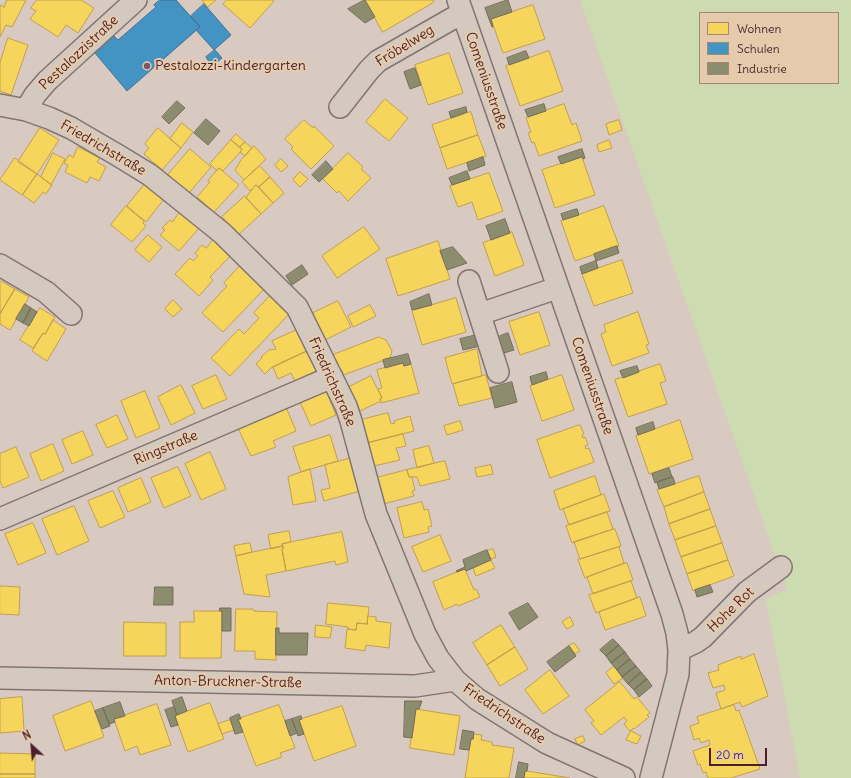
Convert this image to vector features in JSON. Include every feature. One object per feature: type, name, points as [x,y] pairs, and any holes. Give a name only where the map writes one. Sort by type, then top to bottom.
[{"type":"street","name":"Pestalozzistraße","points":[[26,110],[35,95],[47,81],[136,0]]},
{"type":"street","name":"Fröbelweg","points":[[340,107],[378,60],[460,6]]},
{"type":"street","name":"Comeniusstraße","points":[[460,6],[557,288],[672,614],[677,633],[679,668],[676,688],[652,778]]},
{"type":"street","name":"Friedrichstraße","points":[[0,105],[26,110],[71,128],[150,174],[222,233],[297,307],[332,377],[351,421],[376,514],[425,634],[438,658],[455,680],[477,699],[547,743],[624,778]]},
{"type":"street","points":[[0,265],[46,292],[71,314]]},
{"type":"street","points":[[469,281],[498,372]]},
{"type":"street","points":[[480,314],[557,288]]},
{"type":"street","name":"Ringstraße","points":[[0,519],[332,377]]},
{"type":"street","name":"Hohe Rot","points":[[679,650],[699,640],[747,592],[781,567]]},
{"type":"street","name":"Anton-Bruckner-Straße","points":[[0,678],[415,686],[455,680]]},
{"type":"green space","points":[[580,0],[851,0],[851,778],[800,778],[766,599],[787,589]]},
{"type":"building: Wohnen","points":[[7,0],[26,0],[12,27],[6,25],[0,37],[0,5],[4,7]]},
{"type":"building: Wohnen","points":[[37,0],[81,0],[94,8],[78,33],[66,25],[58,37],[30,19],[36,11],[31,8]]},
{"type":"building: Wohnen","points":[[202,0],[216,0],[208,7]]},
{"type":"building: Wohnen","points":[[227,0],[274,1],[250,28],[223,4]]},
{"type":"building: Wohnen","points":[[365,0],[433,0],[434,2],[383,32]]},
{"type":"building: Wohnen","points":[[533,5],[545,39],[503,53],[491,19]]},
{"type":"building: Wohnen","points":[[8,38],[28,45],[11,95],[0,91],[0,63]]},
{"type":"building: Wohnen","points":[[549,51],[563,91],[520,106],[506,66]]},
{"type":"building: Wohnen","points":[[449,53],[463,93],[428,105],[415,65]]},
{"type":"building: Wohnen","points":[[385,99],[408,118],[389,141],[366,122]]},
{"type":"building: Wohnen","points":[[564,104],[572,125],[576,123],[582,141],[539,156],[534,142],[532,143],[528,133],[531,132],[526,118]]},
{"type":"building: Wohnen","points":[[471,112],[478,135],[440,148],[432,125]]},
{"type":"building: Wohnen","points":[[304,120],[313,128],[314,126],[334,146],[311,169],[291,149],[293,147],[285,139]]},
{"type":"building: Wohnen","points":[[619,120],[622,130],[609,135],[606,124]]},
{"type":"building: Wohnen","points":[[182,123],[193,132],[181,148],[170,139]]},
{"type":"building: Wohnen","points":[[40,128],[59,140],[37,174],[18,162]]},
{"type":"building: Wohnen","points":[[158,128],[181,148],[162,170],[144,154],[149,148],[145,144]]},
{"type":"building: Wohnen","points":[[236,134],[245,142],[240,147],[231,140]]},
{"type":"building: Wohnen","points":[[478,135],[486,156],[447,169],[440,148]]},
{"type":"building: Wohnen","points":[[231,140],[242,150],[223,171],[219,168],[217,171],[210,164]]},
{"type":"building: Wohnen","points":[[609,140],[612,148],[599,152],[597,145]]},
{"type":"building: Wohnen","points":[[245,142],[252,148],[245,156],[240,152],[242,150],[240,147]]},
{"type":"building: Wohnen","points":[[254,146],[266,159],[244,180],[235,170],[241,160]]},
{"type":"building: Wohnen","points":[[78,147],[100,158],[97,162],[106,167],[99,181],[90,177],[87,183],[65,172],[68,165],[64,163],[69,155],[73,157]]},
{"type":"building: Wohnen","points":[[190,149],[211,167],[189,193],[168,175]]},
{"type":"building: Wohnen","points":[[53,153],[65,159],[51,185],[41,177]]},
{"type":"building: Wohnen","points":[[348,153],[363,167],[361,169],[371,178],[348,201],[339,191],[337,193],[323,179]]},
{"type":"building: Wohnen","points":[[582,157],[595,195],[555,208],[542,170]]},
{"type":"building: Wohnen","points":[[15,158],[37,174],[22,195],[0,180]]},
{"type":"building: Wohnen","points":[[281,159],[288,166],[281,172],[275,165]]},
{"type":"building: Wohnen","points":[[260,166],[270,177],[259,187],[256,185],[250,191],[242,182]]},
{"type":"building: Wohnen","points":[[219,168],[239,185],[214,212],[197,197],[210,182],[208,181]]},
{"type":"building: Wohnen","points":[[300,172],[308,179],[300,187],[293,180]]},
{"type":"building: Wohnen","points":[[489,173],[503,211],[478,220],[472,202],[458,207],[450,186]]},
{"type":"building: Wohnen","points":[[37,174],[52,185],[46,194],[43,192],[34,203],[23,195]]},
{"type":"building: Wohnen","points":[[270,177],[284,193],[273,203],[259,187]]},
{"type":"building: Wohnen","points":[[145,184],[164,199],[146,222],[127,206]]},
{"type":"building: Wohnen","points":[[256,185],[273,203],[261,214],[246,198]]},
{"type":"building: Wohnen","points":[[245,196],[261,214],[238,235],[222,217]]},
{"type":"building: Wohnen","points":[[126,206],[144,221],[143,223],[146,226],[132,242],[111,225]]},
{"type":"building: Wohnen","points":[[604,206],[619,246],[575,261],[561,221]]},
{"type":"building: Wohnen","points":[[180,212],[199,228],[179,251],[160,235],[165,230],[162,228],[170,220],[172,222]]},
{"type":"building: Wohnen","points":[[364,227],[380,249],[337,278],[322,256]]},
{"type":"building: Wohnen","points":[[512,232],[524,265],[495,276],[483,243]]},
{"type":"building: Wohnen","points":[[148,235],[162,247],[149,262],[135,250]]},
{"type":"building: Wohnen","points":[[213,240],[230,256],[210,277],[213,280],[199,296],[175,274],[190,258],[193,261],[198,256],[195,253],[202,245],[206,248]]},
{"type":"building: Wohnen","points":[[438,241],[450,279],[398,296],[386,259]]},
{"type":"building: Wohnen","points":[[622,260],[633,293],[594,306],[582,274]]},
{"type":"building: Wohnen","points":[[240,266],[264,289],[223,332],[202,313],[227,286],[224,283]]},
{"type":"building: Wohnen","points":[[1,281],[15,289],[0,314],[0,282]]},
{"type":"building: Wohnen","points":[[15,289],[29,297],[10,330],[0,324],[0,314]]},
{"type":"building: Wohnen","points":[[270,296],[289,314],[230,376],[211,358],[239,329],[244,334],[259,318],[254,313]]},
{"type":"building: Wohnen","points":[[456,298],[466,332],[422,345],[412,311]]},
{"type":"building: Wohnen","points":[[173,300],[182,309],[173,317],[165,309]]},
{"type":"building: Wohnen","points":[[338,301],[351,327],[325,340],[311,314]]},
{"type":"building: Wohnen","points":[[370,305],[376,316],[353,327],[348,316]]},
{"type":"building: Wohnen","points":[[40,308],[55,317],[45,334],[43,333],[33,348],[20,340]]},
{"type":"building: Wohnen","points":[[539,312],[550,345],[520,355],[509,322]]},
{"type":"building: Wohnen","points":[[638,312],[649,344],[646,345],[649,353],[612,366],[601,334],[606,332],[604,325]]},
{"type":"building: Wohnen","points":[[53,320],[66,329],[47,361],[32,351],[43,333],[45,334]]},
{"type":"building: Wohnen","points":[[297,330],[307,351],[271,368],[265,374],[256,364],[270,349],[276,349],[272,341]]},
{"type":"building: Wohnen","points":[[379,337],[386,340],[392,351],[390,358],[343,375],[333,355]]},
{"type":"building: Wohnen","points":[[477,349],[482,376],[452,384],[445,358]]},
{"type":"building: Wohnen","points":[[307,351],[316,371],[295,381],[291,373],[278,379],[273,367]]},
{"type":"building: Wohnen","points":[[403,363],[404,366],[411,364],[419,393],[381,403],[380,399],[382,398],[378,389],[382,388],[377,370]]},
{"type":"building: Wohnen","points":[[660,364],[666,381],[660,383],[667,404],[628,417],[615,380]]},
{"type":"building: Wohnen","points":[[216,375],[227,399],[203,409],[192,386]]},
{"type":"building: Wohnen","points":[[486,375],[492,398],[459,406],[453,384]]},
{"type":"building: Wohnen","points":[[562,375],[574,410],[542,421],[530,386]]},
{"type":"building: Wohnen","points":[[371,376],[382,398],[380,399],[381,401],[360,411],[349,387]]},
{"type":"building: Wohnen","points":[[181,385],[195,413],[171,425],[158,397]]},
{"type":"building: Wohnen","points":[[145,391],[160,428],[136,438],[121,401]]},
{"type":"building: Wohnen","points":[[326,391],[336,415],[311,426],[300,402]]},
{"type":"building: Wohnen","points":[[286,407],[296,431],[273,441],[276,447],[251,456],[238,428]]},
{"type":"building: Wohnen","points":[[388,413],[391,424],[395,423],[394,421],[410,416],[414,431],[367,443],[361,420]]},
{"type":"building: Wohnen","points":[[117,415],[128,439],[107,448],[96,425]]},
{"type":"building: Wohnen","points":[[680,420],[693,459],[649,474],[636,436]]},
{"type":"building: Wohnen","points":[[460,421],[463,430],[447,435],[444,426]]},
{"type":"building: Wohnen","points":[[580,425],[584,434],[582,435],[583,438],[585,437],[588,445],[585,446],[586,449],[589,448],[594,462],[550,478],[537,440]]},
{"type":"building: Wohnen","points":[[83,431],[93,455],[72,464],[62,440]]},
{"type":"building: Wohnen","points":[[403,434],[406,446],[396,448],[400,460],[374,466],[368,443]]},
{"type":"building: Wohnen","points":[[330,435],[338,461],[301,472],[293,447]]},
{"type":"building: Wohnen","points":[[53,444],[64,471],[41,481],[30,454]]},
{"type":"building: Wohnen","points":[[429,446],[434,463],[417,468],[413,450]]},
{"type":"building: Wohnen","points":[[16,447],[29,477],[3,488],[0,481],[0,454]]},
{"type":"building: Wohnen","points":[[210,452],[226,489],[201,500],[185,464]]},
{"type":"building: Wohnen","points":[[352,458],[360,491],[324,501],[321,490],[330,488],[325,465]]},
{"type":"building: Wohnen","points":[[445,461],[450,479],[420,486],[417,477],[409,477],[407,470]]},
{"type":"building: Wohnen","points":[[491,465],[493,474],[477,477],[475,468]]},
{"type":"building: Wohnen","points":[[178,467],[191,496],[164,508],[151,478]]},
{"type":"building: Wohnen","points":[[310,469],[316,501],[293,505],[288,477]]},
{"type":"building: Wohnen","points":[[407,470],[409,477],[412,477],[415,490],[412,491],[414,496],[383,504],[376,478]]},
{"type":"building: Wohnen","points":[[595,476],[601,495],[560,510],[554,491]]},
{"type":"building: Wohnen","points":[[699,476],[704,492],[664,507],[657,490]]},
{"type":"building: Wohnen","points":[[141,478],[151,502],[128,512],[118,488]]},
{"type":"building: Wohnen","points":[[113,491],[125,517],[100,528],[88,501]]},
{"type":"building: Wohnen","points":[[704,492],[710,509],[669,524],[664,507]]},
{"type":"building: Wohnen","points":[[604,494],[610,511],[569,525],[563,509]]},
{"type":"building: Wohnen","points":[[422,502],[424,510],[428,509],[432,526],[428,527],[429,532],[404,538],[397,508]]},
{"type":"building: Wohnen","points":[[74,506],[89,541],[57,555],[42,519]]},
{"type":"building: Wohnen","points":[[710,509],[716,526],[675,540],[669,524]]},
{"type":"building: Wohnen","points":[[607,512],[613,529],[572,543],[566,526]]},
{"type":"building: Wohnen","points":[[33,523],[46,553],[18,565],[5,534]]},
{"type":"building: Wohnen","points":[[716,526],[722,543],[681,557],[675,540]]},
{"type":"building: Wohnen","points":[[615,529],[621,546],[580,559],[574,542]]},
{"type":"building: Wohnen","points":[[289,531],[291,542],[271,549],[268,535]]},
{"type":"building: Wohnen","points":[[342,532],[348,562],[336,565],[335,561],[286,571],[282,544]]},
{"type":"building: Wohnen","points":[[440,535],[451,561],[423,572],[412,547]]},
{"type":"building: Wohnen","points":[[250,543],[252,552],[236,556],[234,546]]},
{"type":"building: Wohnen","points":[[722,543],[728,560],[687,574],[681,557]]},
{"type":"building: Wohnen","points":[[283,546],[282,549],[286,571],[266,575],[270,597],[244,594],[236,556]]},
{"type":"building: Wohnen","points":[[619,547],[624,563],[585,578],[578,560]]},
{"type":"building: Wohnen","points":[[493,549],[496,557],[491,559],[487,551]]},
{"type":"building: Wohnen","points":[[491,560],[495,568],[476,576],[473,568]]},
{"type":"building: Wohnen","points":[[728,560],[734,576],[693,591],[687,574]]},
{"type":"building: Wohnen","points":[[627,563],[633,580],[593,594],[587,577]]},
{"type":"building: Wohnen","points":[[465,569],[474,590],[476,589],[480,597],[458,606],[457,604],[444,610],[433,582]]},
{"type":"building: Wohnen","points":[[631,581],[637,598],[596,613],[589,595]]},
{"type":"building: Wohnen","points":[[0,586],[20,587],[19,615],[0,614]]},
{"type":"building: Wohnen","points":[[640,597],[646,616],[605,630],[599,612]]},
{"type":"building: Wohnen","points":[[328,603],[369,607],[367,624],[357,623],[356,630],[348,629],[348,627],[326,624]]},
{"type":"building: Wohnen","points":[[236,609],[253,609],[254,611],[277,612],[276,660],[255,659],[255,651],[235,651]]},
{"type":"building: Wohnen","points":[[194,611],[222,611],[221,658],[180,658],[180,622],[194,622]]},
{"type":"building: Wohnen","points":[[368,616],[376,617],[376,621],[391,623],[389,648],[366,645],[365,651],[345,648],[347,629],[356,630],[357,623],[367,624]]},
{"type":"building: Wohnen","points":[[570,617],[574,625],[567,629],[562,622]]},
{"type":"building: Wohnen","points":[[124,622],[166,623],[166,656],[124,656]]},
{"type":"building: Wohnen","points":[[316,625],[332,627],[330,638],[315,637]]},
{"type":"building: Wohnen","points":[[501,625],[515,647],[487,665],[473,643]]},
{"type":"building: Wohnen","points":[[574,643],[580,651],[575,654],[569,646]]},
{"type":"building: Wohnen","points":[[515,647],[528,669],[500,686],[487,665]]},
{"type":"building: Wohnen","points":[[754,654],[768,696],[742,707],[740,702],[721,709],[716,693],[725,690],[724,685],[713,688],[708,673],[719,670],[718,665],[741,656],[741,659]]},
{"type":"building: Wohnen","points":[[614,666],[623,678],[614,684],[606,673]]},
{"type":"building: Wohnen","points":[[550,670],[569,696],[543,714],[525,690]]},
{"type":"building: Wohnen","points":[[620,682],[634,699],[637,697],[650,713],[647,715],[649,717],[630,731],[624,724],[627,721],[624,717],[601,735],[591,723],[594,721],[585,710]]},
{"type":"building: Wohnen","points":[[22,697],[24,731],[0,733],[0,699]]},
{"type":"building: Wohnen","points":[[91,701],[104,737],[65,751],[53,716]]},
{"type":"building: Wohnen","points":[[210,703],[224,739],[188,752],[175,716]]},
{"type":"building: Wohnen","points":[[157,704],[171,745],[140,755],[137,746],[125,751],[114,719]]},
{"type":"building: Wohnen","points":[[279,705],[295,748],[280,753],[282,757],[256,766],[238,719]]},
{"type":"building: Wohnen","points":[[734,705],[736,711],[739,710],[760,769],[731,778],[708,778],[706,772],[703,773],[700,764],[698,765],[693,751],[710,745],[709,740],[701,743],[699,738],[694,740],[690,726],[699,723],[697,717]]},
{"type":"building: Wohnen","points":[[342,706],[356,746],[314,761],[299,720]]},
{"type":"building: Wohnen","points":[[416,709],[460,716],[454,755],[410,748]]},
{"type":"building: Wohnen","points":[[230,720],[234,730],[222,734],[218,724]]},
{"type":"building: Wohnen","points":[[631,731],[641,736],[637,744],[626,740]]},
{"type":"building: Wohnen","points":[[474,734],[482,735],[481,740],[492,742],[492,745],[514,748],[509,778],[465,778],[471,739],[473,739]]},
{"type":"building: Wohnen","points":[[583,736],[585,741],[578,745],[575,739]]},
{"type":"building: Wohnen","points":[[0,753],[35,754],[35,774],[0,774]]},
{"type":"building: Wohnen","points":[[525,771],[527,771],[570,778],[524,778]]},
{"type":"building: Wohnen","points":[[0,774],[35,774],[35,778],[0,778]]},
{"type":"building: Schulen","points":[[160,0],[176,0],[200,27],[127,91],[95,53],[114,36],[118,40],[156,7],[154,5]]},
{"type":"building: Schulen","points":[[204,4],[231,35],[214,50],[196,30],[200,27],[191,16]]},
{"type":"building: Schulen","points":[[215,50],[222,58],[212,66],[206,57]]},
{"type":"building: Industrie","points":[[365,0],[375,17],[365,23],[348,9]]},
{"type":"building: Industrie","points":[[508,0],[512,12],[491,19],[492,27],[485,8]]},
{"type":"building: Industrie","points":[[526,51],[529,58],[509,65],[507,58]]},
{"type":"building: Industrie","points":[[415,68],[421,85],[410,89],[404,72]]},
{"type":"building: Industrie","points":[[177,101],[185,108],[169,124],[162,117]]},
{"type":"building: Industrie","points":[[544,104],[546,111],[528,117],[525,110]]},
{"type":"building: Industrie","points":[[466,107],[467,112],[451,118],[449,112]]},
{"type":"building: Industrie","points":[[206,119],[220,131],[208,145],[194,133]]},
{"type":"building: Industrie","points":[[582,149],[585,158],[583,159],[582,157],[561,164],[558,157]]},
{"type":"building: Industrie","points":[[483,157],[485,165],[469,171],[467,163]]},
{"type":"building: Industrie","points":[[326,161],[333,169],[319,182],[312,175]]},
{"type":"building: Industrie","points":[[467,171],[470,179],[452,185],[449,178]]},
{"type":"building: Industrie","points":[[577,209],[579,215],[563,220],[561,214]]},
{"type":"building: Industrie","points":[[505,219],[510,233],[491,240],[486,226]]},
{"type":"building: Industrie","points":[[617,246],[619,253],[596,261],[594,254]]},
{"type":"building: Industrie","points":[[453,247],[467,263],[447,270],[440,251]]},
{"type":"building: Industrie","points":[[596,261],[598,268],[582,274],[580,267]]},
{"type":"building: Industrie","points":[[302,265],[308,274],[292,285],[286,276]]},
{"type":"building: Industrie","points":[[429,294],[432,305],[412,310],[410,302]]},
{"type":"building: Industrie","points":[[25,304],[31,308],[23,323],[16,319]]},
{"type":"building: Industrie","points":[[31,308],[37,312],[29,326],[23,323]]},
{"type":"building: Industrie","points":[[508,333],[514,350],[504,353],[498,337]]},
{"type":"building: Industrie","points":[[477,335],[480,346],[463,350],[460,339]]},
{"type":"building: Industrie","points":[[408,354],[411,364],[404,366],[403,363],[385,368],[383,360]]},
{"type":"building: Industrie","points":[[637,366],[639,372],[623,378],[620,371]]},
{"type":"building: Industrie","points":[[546,372],[548,379],[532,385],[530,377]]},
{"type":"building: Industrie","points":[[512,382],[517,402],[495,408],[490,388]]},
{"type":"building: Industrie","points":[[653,422],[655,429],[638,435],[636,428]]},
{"type":"building: Industrie","points":[[669,468],[672,477],[655,483],[652,474]]},
{"type":"building: Industrie","points":[[673,477],[675,484],[659,489],[657,482]]},
{"type":"building: Industrie","points":[[487,550],[491,560],[466,571],[465,569],[456,571],[465,567],[463,560]]},
{"type":"building: Industrie","points":[[710,585],[713,592],[697,597],[695,590]]},
{"type":"building: Industrie","points":[[155,587],[173,587],[173,605],[154,605]]},
{"type":"building: Industrie","points":[[528,603],[538,617],[519,630],[509,613]]},
{"type":"building: Industrie","points":[[220,608],[231,608],[231,631],[222,631],[222,611],[220,611]]},
{"type":"building: Industrie","points":[[276,628],[279,628],[279,633],[308,633],[307,655],[276,655]]},
{"type":"building: Industrie","points":[[613,639],[619,645],[606,656],[600,650]]},
{"type":"building: Industrie","points":[[619,645],[625,652],[611,663],[606,656]]},
{"type":"building: Industrie","points":[[569,646],[576,656],[555,672],[547,662]]},
{"type":"building: Industrie","points":[[625,652],[630,659],[617,670],[611,663]]},
{"type":"building: Industrie","points":[[630,659],[636,666],[622,677],[617,670]]},
{"type":"building: Industrie","points":[[636,666],[641,672],[628,684],[622,677]]},
{"type":"building: Industrie","points":[[641,672],[647,679],[634,690],[628,684]]},
{"type":"building: Industrie","points":[[647,679],[652,686],[639,697],[634,690]]},
{"type":"building: Industrie","points":[[182,697],[187,711],[177,715],[172,701]]},
{"type":"building: Industrie","points":[[405,701],[422,701],[419,709],[416,709],[412,738],[404,737]]},
{"type":"building: Industrie","points":[[120,702],[125,716],[114,719],[115,722],[109,724],[103,708]]},
{"type":"building: Industrie","points":[[174,707],[178,725],[171,727],[165,710]]},
{"type":"building: Industrie","points":[[103,708],[110,726],[102,729],[95,711]]},
{"type":"building: Industrie","points":[[239,714],[241,719],[238,719],[243,732],[235,734],[230,718]]},
{"type":"building: Industrie","points":[[301,716],[302,719],[299,720],[304,734],[298,736],[292,719]]},
{"type":"building: Industrie","points":[[292,719],[297,733],[290,736],[285,721]]},
{"type":"building: Industrie","points":[[463,730],[474,732],[469,750],[460,749]]},
{"type":"building: Industrie","points":[[519,762],[528,764],[524,778],[516,778]]},
{"type":"place","name":"Pestalozzi-Kindergarten","points":[[147,66]]}]
